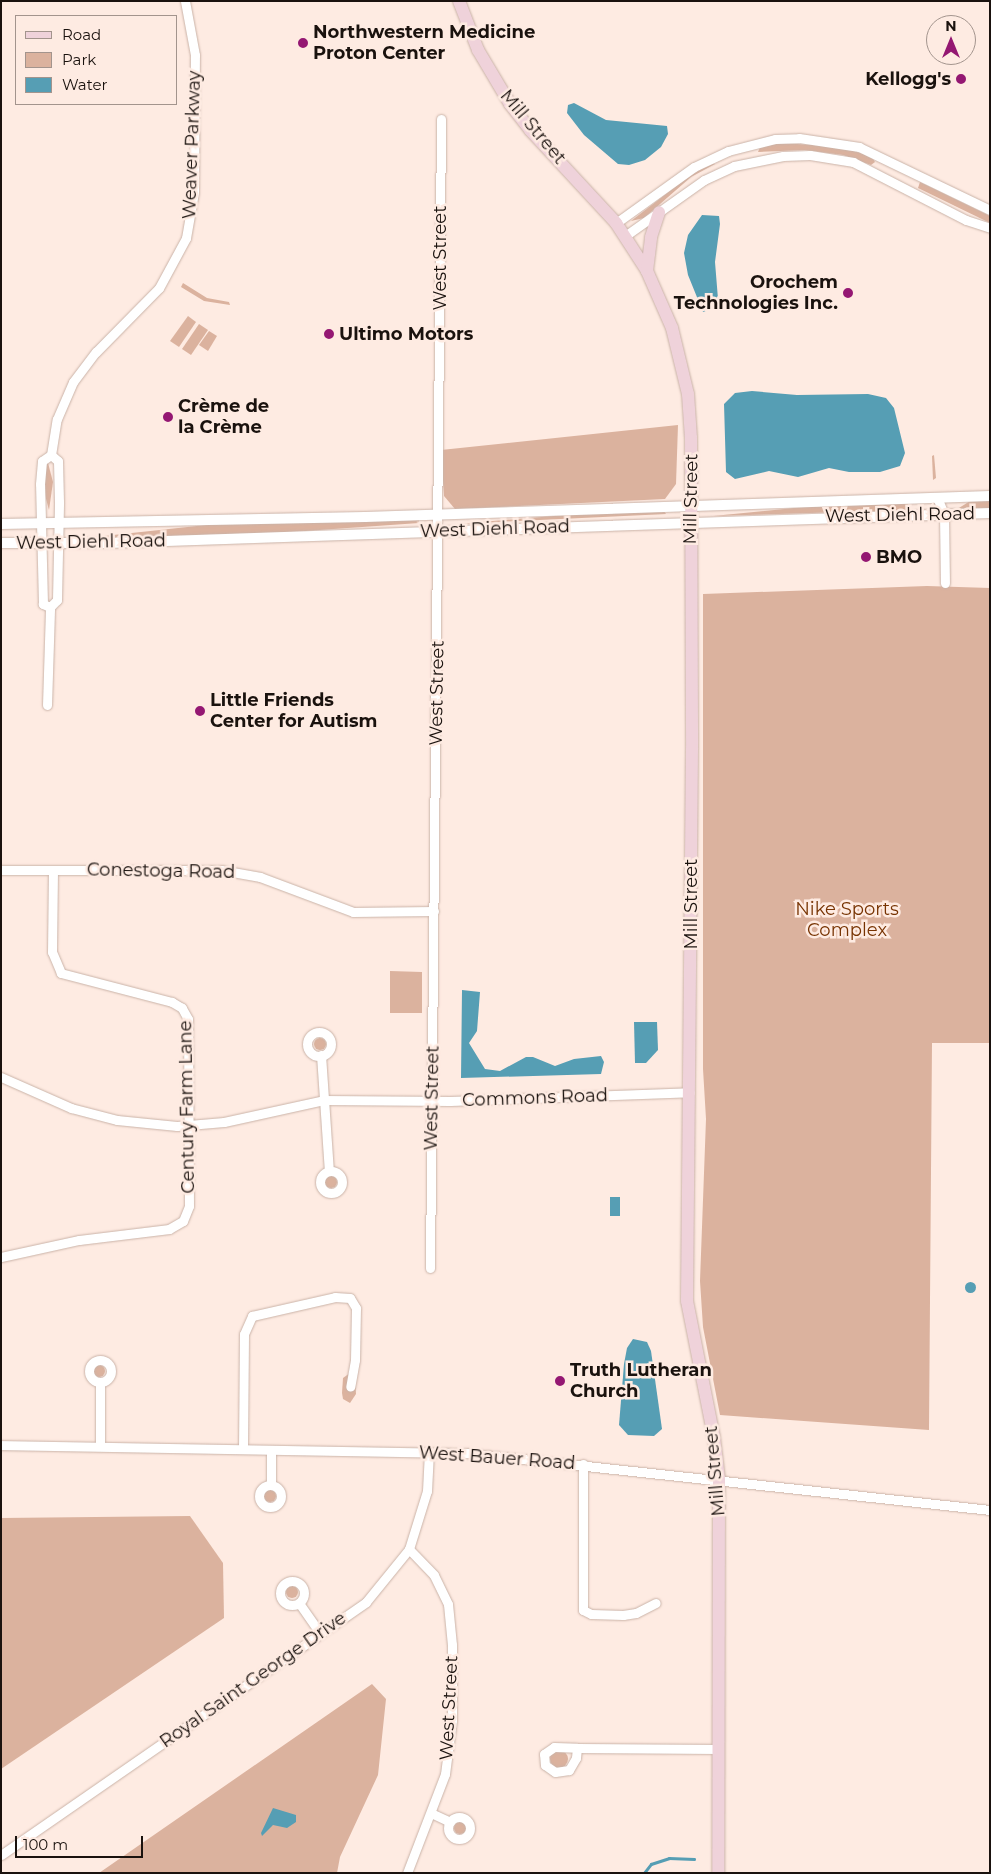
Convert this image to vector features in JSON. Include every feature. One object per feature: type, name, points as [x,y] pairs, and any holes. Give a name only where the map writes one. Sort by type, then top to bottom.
[{"type":"main road","name":"Mill Street","points":[[459,1],[478,50],[510,104],[530,130],[616,223],[647,271],[672,328],[686,384],[691,438],[690,1092],[687,1302],[714,1437],[719,1478],[718,1873]]},
{"type":"main road","points":[[647,271],[651,237],[659,212]]},
{"type":"street","name":"Weaver Parkway","points":[[51,455],[58,461],[58,524],[57,600],[50,606],[44,604],[40,472],[42,461],[51,455],[57,419],[73,382],[96,352],[159,288],[186,238],[193,198],[194,55],[185,1]]},
{"type":"street","name":"West Street","points":[[430,1268],[441,119]]},
{"type":"street","points":[[616,223],[694,167],[728,151],[775,139],[799,138],[859,147],[990,210]]},
{"type":"street","points":[[625,236],[704,180],[734,166],[757,159],[810,155],[870,168],[966,220],[990,228]]},
{"type":"street","name":"West Diehl Road","points":[[1,524],[42,525],[438,514],[990,496]]},
{"type":"street","points":[[937,498],[944,514],[945,583]]},
{"type":"street","name":"West Diehl Road","points":[[1,543],[57,544],[690,521],[990,513]]},
{"type":"street","points":[[48,705],[50,606]]},
{"type":"street","name":"Conestoga Road","points":[[1,870],[220,870],[260,877],[353,912],[434,911]]},
{"type":"street","name":"Century Farm Lane","points":[[1,1256],[79,1240],[169,1229],[180,1225],[189,1206],[189,1027],[186,1012],[172,1002],[61,973],[52,952],[53,870]]},
{"type":"street","points":[[321,1055],[329,1171]]},
{"type":"street","name":"Commons Road","points":[[1,1077],[48,1100],[93,1114],[141,1124],[188,1126],[245,1119],[324,1100],[433,1101],[690,1092]]},
{"type":"street","points":[[243,1449],[244,1334],[252,1316],[335,1297],[350,1298],[356,1308],[355,1360],[350,1387]]},
{"type":"street","points":[[100,1382],[100,1446]]},
{"type":"street","name":"West Bauer Road","points":[[1,1445],[429,1451],[719,1478],[990,1510]]},
{"type":"street","points":[[271,1450],[271,1485]]},
{"type":"street","name":"Royal Saint George Drive","points":[[1,1855],[366,1602],[409,1549],[427,1491],[429,1451]]},
{"type":"street","points":[[583,1464],[583,1610],[592,1614],[623,1615],[636,1613],[656,1603]]},
{"type":"street","name":"West Street","points":[[406,1873],[431,1814],[445,1774],[450,1743],[451,1622],[438,1582],[409,1549]]},
{"type":"street","points":[[299,1602],[320,1633]]},
{"type":"street","points":[[577,1748],[719,1749]]},
{"type":"street","points":[[431,1814],[450,1822]]},
{"type":"green space","points":[[782,143],[842,147],[872,157],[875,162],[871,165],[843,155],[805,150],[758,152],[760,147]]},
{"type":"green space","points":[[712,163],[715,164],[691,177],[644,218],[631,221],[688,177]]},
{"type":"green space","points":[[920,182],[990,216],[990,223],[918,188]]},
{"type":"green space","points":[[183,283],[207,298],[229,302],[230,305],[204,301],[181,287]]},
{"type":"green space","points":[[188,316],[196,322],[179,347],[170,341]]},
{"type":"green space","points":[[199,324],[208,330],[191,355],[182,349]]},
{"type":"green space","points":[[209,331],[217,336],[208,351],[199,345]]},
{"type":"green space","points":[[678,425],[676,484],[665,499],[455,509],[444,496],[441,450]]},
{"type":"green space","points":[[934,455],[936,478],[933,480],[932,456]]},
{"type":"green space","points":[[45,463],[48,463],[53,482],[49,510],[45,495]]},
{"type":"green space","points":[[970,501],[990,501],[990,508],[959,508]]},
{"type":"green space","points":[[908,503],[908,510],[713,516],[834,504]]},
{"type":"green space","points":[[664,511],[666,514],[457,524],[590,513]]},
{"type":"green space","points":[[419,520],[419,523],[291,532],[76,539],[206,525]]},
{"type":"green space","name":"Nike Sports Complex","points":[[927,586],[990,588],[990,1043],[932,1043],[929,1430],[720,1415],[703,1327],[700,1281],[706,1119],[703,1069],[703,594]]},
{"type":"green space","points":[[390,971],[422,972],[422,1013],[390,1013]]},
{"type":"green space","points":[[318,1038],[322,1038],[326,1044],[322,1050],[318,1050],[314,1046],[314,1042]]},
{"type":"green space","points":[[331,1176],[337,1182],[331,1188],[325,1182]]},
{"type":"green space","points":[[101,1365],[104,1366],[104,1376],[97,1377],[94,1376],[93,1369],[94,1366]]},
{"type":"green space","points":[[350,1373],[355,1378],[356,1394],[350,1403],[343,1399],[342,1393],[343,1378]]},
{"type":"green space","points":[[270,1490],[276,1496],[270,1502],[264,1496]]},
{"type":"green space","points":[[190,1516],[223,1563],[224,1618],[1,1769],[1,1518]]},
{"type":"green space","points":[[290,1586],[294,1586],[298,1592],[294,1598],[290,1598],[286,1594],[286,1590]]},
{"type":"green space","points":[[372,1684],[386,1699],[378,1775],[340,1857],[337,1873],[99,1873]]},
{"type":"green space","points":[[555,1750],[563,1750],[568,1755],[566,1766],[555,1768],[550,1763],[550,1755]]},
{"type":"green space","points":[[460,1822],[466,1828],[460,1834],[454,1828]]},
{"type":"water","points":[[574,103],[606,120],[667,126],[668,134],[661,147],[645,160],[629,165],[618,164],[584,135],[567,113],[568,105]]},
{"type":"water","points":[[702,215],[719,216],[720,224],[715,262],[718,299],[715,308],[703,312],[688,275],[684,253],[688,235]]},
{"type":"water","points":[[752,391],[797,395],[868,394],[886,398],[894,408],[905,453],[900,466],[880,472],[849,472],[829,468],[798,477],[769,471],[735,479],[726,472],[724,404],[735,393]]},
{"type":"water","points":[[462,990],[480,992],[477,1031],[469,1043],[485,1069],[500,1071],[526,1057],[533,1057],[555,1066],[574,1059],[601,1056],[604,1062],[601,1074],[461,1078]]},
{"type":"water","points":[[634,1022],[657,1022],[658,1050],[646,1063],[635,1063]]},
{"type":"water","points":[[610,1197],[620,1197],[620,1216],[610,1216]]},
{"type":"water","points":[[970,1281],[976,1287],[970,1293],[964,1287]]},
{"type":"water","points":[[633,1339],[647,1342],[651,1351],[662,1429],[654,1436],[628,1435],[619,1425],[624,1364],[627,1348]]},
{"type":"water","points":[[273,1808],[296,1815],[296,1822],[287,1828],[273,1825],[262,1836],[261,1833]]},
{"type":"waterway","points":[[644,1873],[651,1864],[669,1858],[694,1859]]},
{"type":"place","name":"Northwestern Medicine Proton Center","points":[[303,43]]},
{"type":"place","name":"Kellogg's","points":[[961,79]]},
{"type":"place","name":"Orochem Technologies Inc.","points":[[848,293]]},
{"type":"place","name":"Ultimo Motors","points":[[329,334]]},
{"type":"place","name":"Crème de la Crème","points":[[168,417]]},
{"type":"place","name":"BMO","points":[[866,557]]},
{"type":"place","name":"Little Friends Center for Autism","points":[[200,711]]},
{"type":"place","name":"Truth Lutheran Church","points":[[560,1381]]}]
